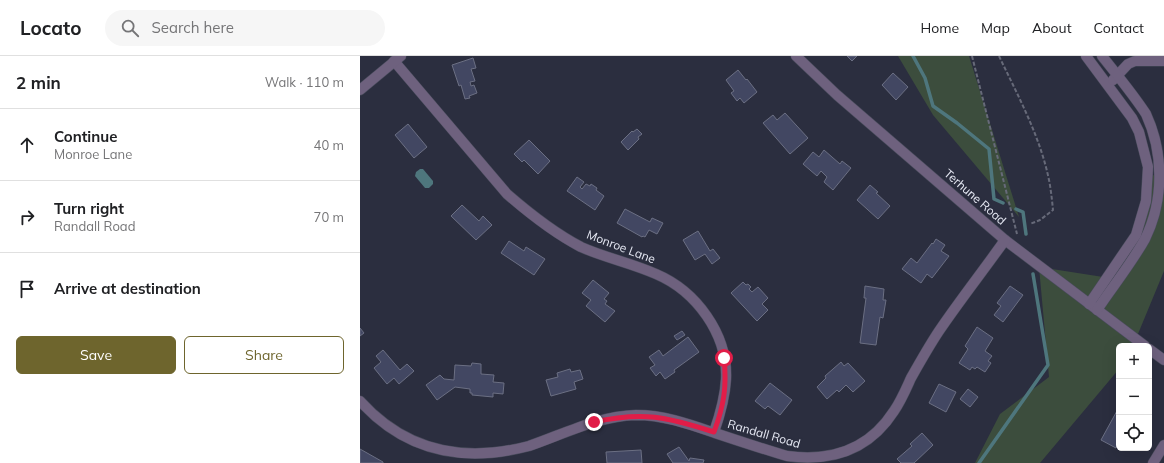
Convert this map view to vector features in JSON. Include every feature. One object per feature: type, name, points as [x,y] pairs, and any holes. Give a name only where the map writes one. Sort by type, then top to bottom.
[{"type":"street","name":"Terhune Road","points":[[796,56],[837,95],[1005,240],[1141,343]]},
{"type":"street","points":[[1086,56],[1132,118],[1139,132],[1148,167],[1146,201],[1136,235],[1093,307]]},
{"type":"street","points":[[1093,307],[1145,240],[1154,223],[1160,206],[1162,190],[1162,161],[1154,131],[1146,116],[1102,56]]},
{"type":"street","points":[[360,90],[398,59]]},
{"type":"street","name":"Monroe Lane","points":[[398,59],[507,194],[527,212],[553,230],[581,246],[610,259],[656,274],[673,283],[689,295],[701,308],[711,322],[719,340],[724,358],[726,377],[724,399],[714,432]]},
{"type":"street","points":[[1107,86],[1128,64],[1135,61],[1164,61]]},
{"type":"street","name":"Randall Road","points":[[360,401],[372,415],[405,439],[424,448],[466,456],[487,456],[510,452],[594,422],[622,416],[636,415],[681,421],[787,456],[822,458],[855,447],[866,440],[884,424],[895,410],[920,361],[940,330],[1005,240]]},
{"type":"street","points":[[1152,351],[1164,360]]},
{"type":"street","points":[[1153,463],[1164,445]]},
{"type":"path","points":[[972,56],[1017,234]]},
{"type":"path","points":[[999,56],[1032,125],[1050,180],[1053,210],[1040,220],[1030,224]]},
{"type":"shaded area","points":[[898,56],[969,56],[1019,217],[933,115]]},
{"type":"shaded area","points":[[1164,168],[1164,271],[1134,343],[1116,343],[1116,373],[1040,463],[975,463],[1000,414],[1049,377],[1039,267],[1116,279],[1151,177]]},
{"type":"shaded area","points":[[423,169],[433,181],[433,184],[429,188],[425,188],[415,176],[416,172]]},
{"type":"building","points":[[847,56],[857,56],[852,61]]},
{"type":"building","points":[[473,58],[476,68],[471,69],[475,81],[470,82],[471,86],[474,85],[477,93],[469,96],[470,98],[465,99],[461,85],[459,86],[452,65]]},
{"type":"building","points":[[738,70],[757,92],[744,103],[740,98],[737,101],[731,93],[734,91],[726,80]]},
{"type":"building","points":[[893,73],[908,87],[896,100],[882,85]]},
{"type":"building","points":[[785,113],[808,138],[790,154],[763,123],[773,115],[777,120]]},
{"type":"building","points":[[408,124],[427,147],[414,158],[395,135]]},
{"type":"building","points":[[637,129],[642,134],[628,150],[621,142],[632,131],[633,132]]},
{"type":"building","points":[[529,140],[550,161],[538,174],[524,160],[522,162],[514,154]]},
{"type":"building","points":[[824,150],[840,164],[842,161],[851,168],[833,190],[824,182],[827,177],[821,171],[817,176],[803,164],[813,152],[819,157]]},
{"type":"building","points":[[577,177],[584,182],[580,187],[582,189],[586,184],[590,186],[591,184],[604,196],[595,210],[567,191]]},
{"type":"building","points":[[870,185],[890,206],[878,219],[857,200]]},
{"type":"building","points":[[462,205],[479,221],[483,216],[492,225],[476,240],[451,216]]},
{"type":"building","points":[[625,209],[650,222],[652,218],[663,223],[657,234],[649,230],[645,237],[642,237],[617,223]]},
{"type":"building","points":[[698,231],[710,251],[713,249],[720,258],[712,264],[705,254],[695,260],[683,240]]},
{"type":"building","points":[[936,239],[945,245],[941,251],[949,256],[932,278],[927,274],[921,283],[902,269],[911,258],[917,263]]},
{"type":"building","points":[[509,241],[524,251],[526,247],[545,259],[534,275],[501,253]]},
{"type":"building","points":[[593,280],[609,293],[604,299],[607,301],[605,304],[615,311],[605,322],[586,306],[591,300],[582,293]]},
{"type":"building","points":[[743,282],[751,287],[749,289],[752,292],[758,287],[768,298],[762,304],[768,310],[757,321],[731,293]]},
{"type":"building","points":[[865,286],[884,289],[883,300],[886,300],[883,318],[880,317],[876,345],[860,343],[866,298],[864,298]]},
{"type":"building","points":[[1010,286],[1023,295],[1003,322],[994,315],[1001,306],[997,303]]},
{"type":"building","points":[[977,327],[993,338],[985,351],[992,356],[988,361],[991,363],[985,372],[977,367],[975,369],[972,367],[970,370],[959,363],[968,349],[965,346]]},
{"type":"building","points":[[360,328],[364,333],[360,336]]},
{"type":"building","points":[[682,331],[685,335],[677,340],[674,336]]},
{"type":"building","points":[[688,337],[699,352],[674,370],[675,372],[665,379],[660,372],[656,376],[650,368],[655,365],[649,357],[659,350],[663,356]]},
{"type":"building","points":[[383,350],[400,370],[407,364],[414,371],[399,384],[394,378],[387,384],[374,368],[381,362],[376,356]]},
{"type":"building","points":[[841,362],[844,366],[848,363],[865,381],[853,392],[846,385],[839,392],[837,390],[827,399],[817,387],[826,378],[825,376]]},
{"type":"building","points":[[472,363],[481,364],[481,374],[494,375],[493,382],[504,383],[503,394],[493,393],[493,397],[472,395],[472,393],[470,393],[470,389],[455,387],[437,400],[426,385],[440,375],[444,379],[454,380],[455,365],[471,366]]},
{"type":"building","points":[[570,369],[571,372],[580,370],[583,379],[574,382],[576,389],[551,396],[546,380],[558,377],[557,373]]},
{"type":"building","points":[[770,383],[792,400],[780,415],[768,406],[765,409],[755,401]]},
{"type":"building","points":[[939,384],[956,392],[946,412],[929,403]]},
{"type":"building","points":[[968,389],[978,397],[970,407],[960,399]]},
{"type":"building","points":[[1116,413],[1116,448],[1101,440]]},
{"type":"building","points":[[922,433],[933,445],[914,463],[901,463],[897,459],[912,446],[910,444]]},
{"type":"building","points":[[679,447],[689,461],[690,458],[704,460],[703,463],[673,463],[667,454]]},
{"type":"building","points":[[360,449],[383,462],[383,463],[360,463]]},
{"type":"building","points":[[641,450],[642,463],[607,463],[606,452]]},
{"type":"waterway","points":[[913,56],[925,78],[933,106],[989,149],[994,199],[1003,203]]},
{"type":"waterway","points":[[1016,209],[1023,212],[1026,234]]},
{"type":"waterway","points":[[979,463],[1048,365],[1033,274]]},
{"type":"route","points":[[594,422],[614,417],[636,415],[660,417],[681,421],[714,432],[724,399],[726,377],[724,358]]}]
